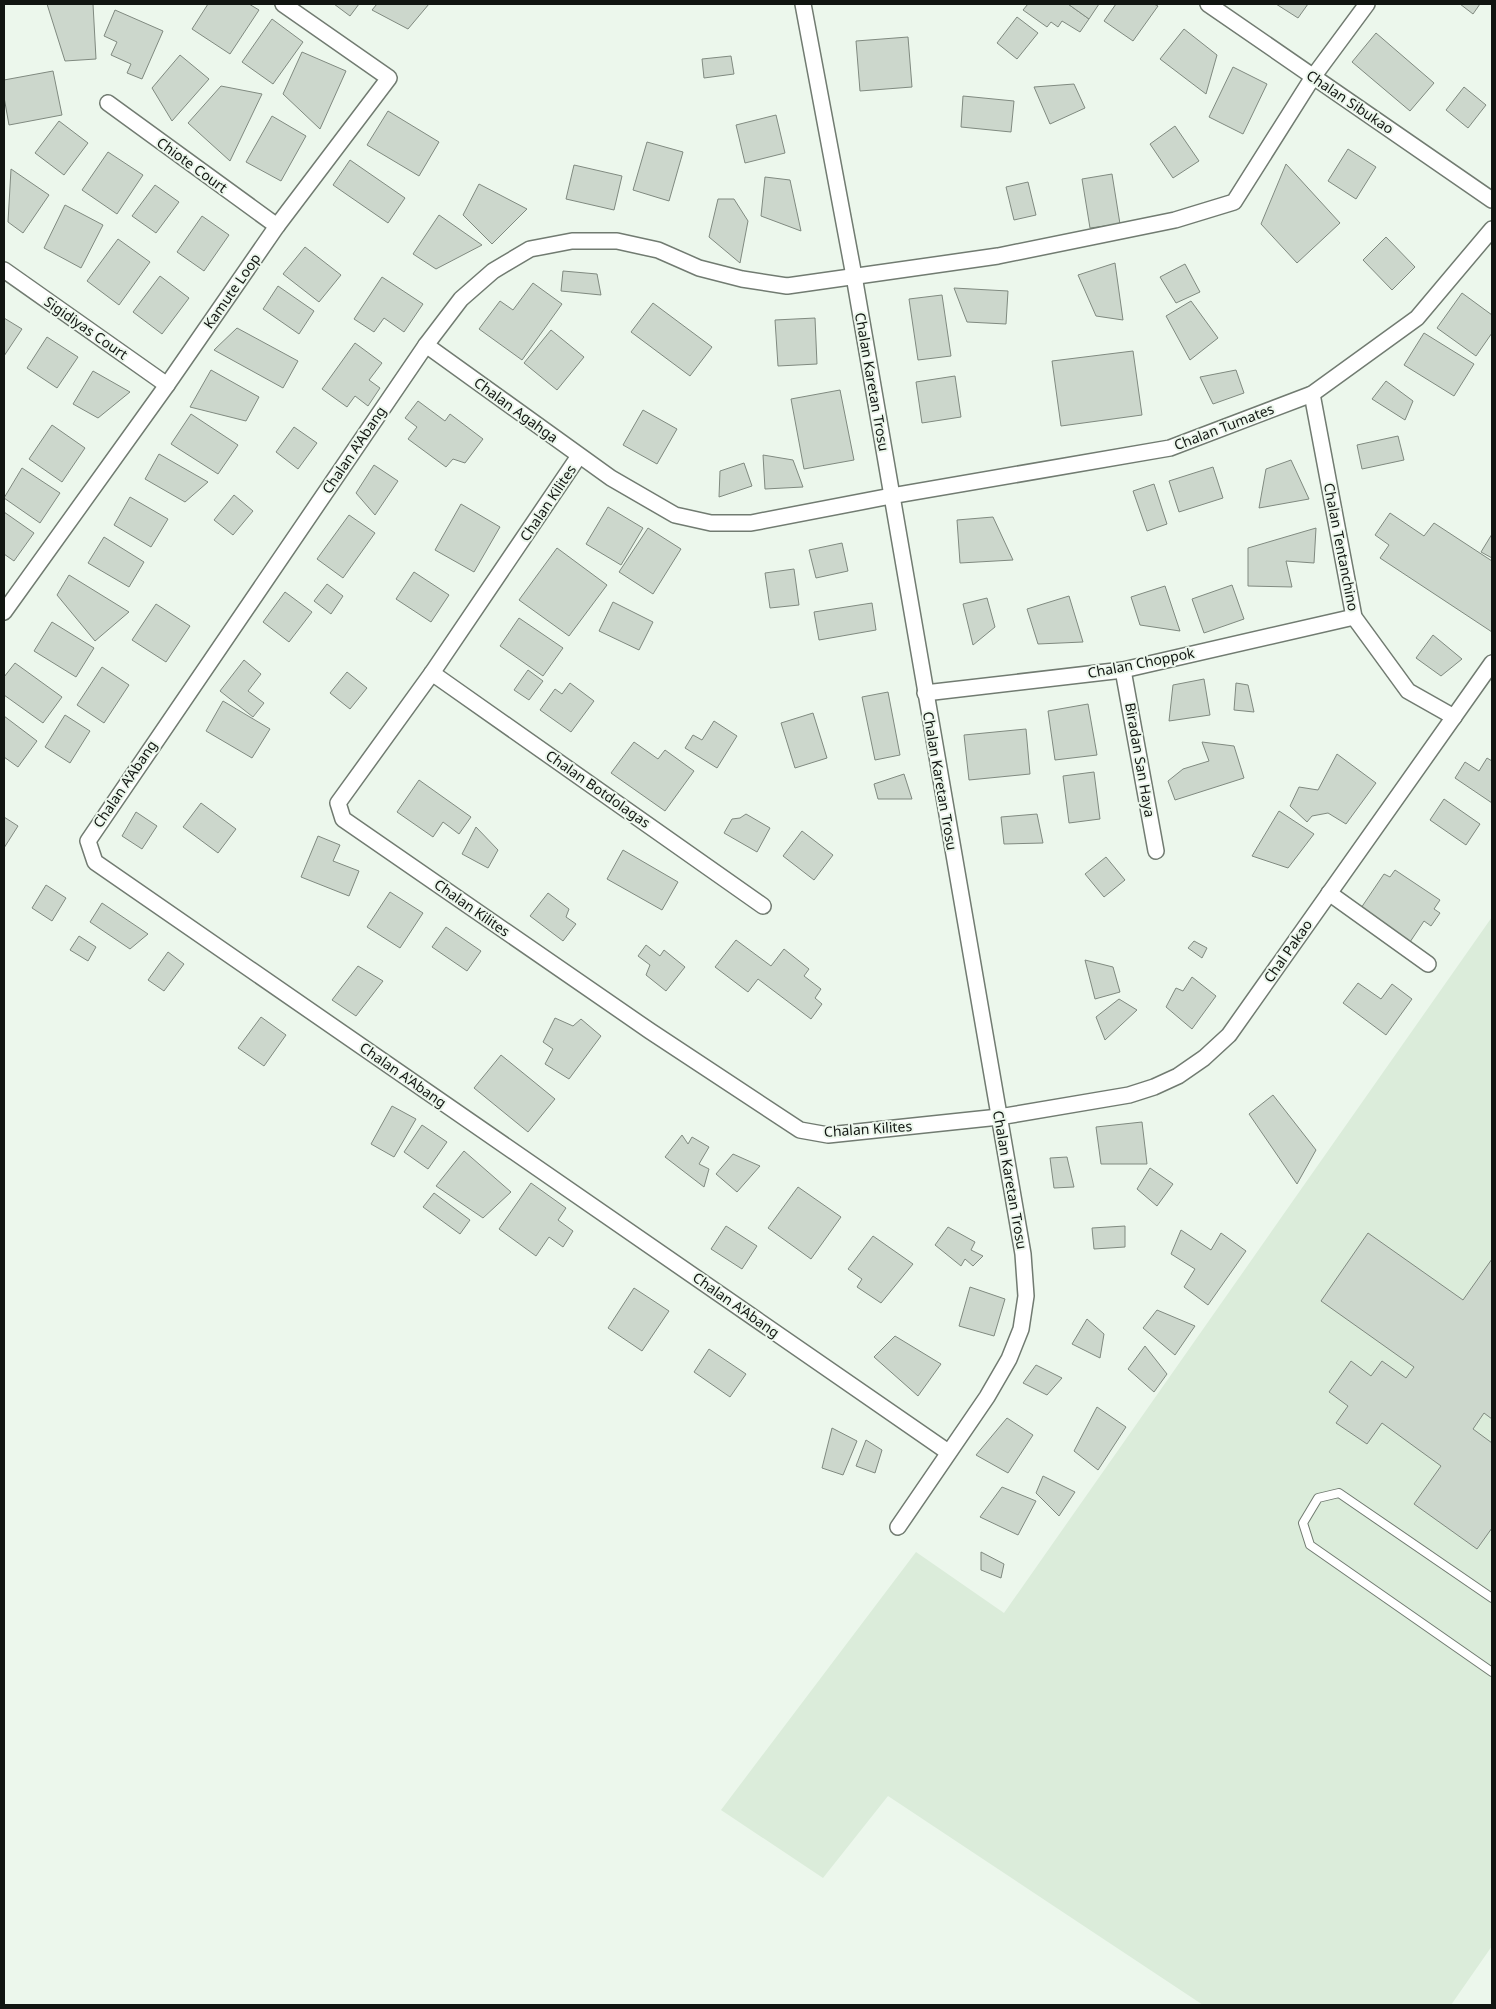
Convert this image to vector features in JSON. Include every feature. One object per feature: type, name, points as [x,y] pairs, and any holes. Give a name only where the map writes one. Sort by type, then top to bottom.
[{"type":"street","name":"Kamute Loop","points":[[4,612],[167,385],[276,226],[389,78],[283,4]]},
{"type":"street","name":"Chalan Karetan Trosu","points":[[804,4],[854,276],[1023,1254],[1026,1296],[1022,1329],[1009,1359],[987,1397],[898,1527]]},
{"type":"street","name":"Chalan Sibukao","points":[[1208,4],[1492,200]]},
{"type":"street","name":"Chalan A'Abang","points":[[948,1452],[95,862],[88,840],[426,345],[461,299],[492,271],[530,250],[572,241],[617,241],[658,250],[699,268],[742,280],[787,286],[998,256],[1175,220],[1234,202],[1313,77],[1367,4]]},
{"type":"street","name":"Chiote Court","points":[[108,103],[276,226]]},
{"type":"street","name":"Chalan Tumates","points":[[891,496],[1170,448],[1312,394],[1417,318],[1492,229]]},
{"type":"street","name":"Sigidiyas Court","points":[[4,270],[167,385]]},
{"type":"street","name":"Chalan Agahga","points":[[426,345],[611,478],[674,515],[711,524],[751,523],[891,496]]},
{"type":"street","name":"Chalan Tentanchino","points":[[1312,394],[1354,616],[1408,691],[1454,716]]},
{"type":"street","name":"Chalan Kilites","points":[[580,456],[432,673],[338,804],[343,819],[650,1031],[800,1130],[828,1135],[999,1117]]},
{"type":"street","name":"Chalan Choppok","points":[[925,694],[1123,670],[1354,616]]},
{"type":"street","name":"Chal Pakao","points":[[999,1117],[1129,1095],[1154,1087],[1178,1076],[1204,1058],[1229,1035],[1492,663]]},
{"type":"street","name":"Biradan San Haya","points":[[1123,670],[1156,851]]},
{"type":"street","name":"Chalan Botdolagas","points":[[432,673],[763,906]]},
{"type":"street","points":[[1329,894],[1428,964]]},
{"type":"lane","points":[[1492,1598],[1339,1493],[1318,1498],[1303,1523],[1310,1545],[1492,1672]]},
{"type":"shaded area","points":[[1492,917],[1492,1946],[1451,2005],[1203,2005],[888,1796],[823,1878],[721,1810],[916,1552],[1004,1613]]},
{"type":"building","points":[[47,4],[93,4],[96,59],[65,61]]},
{"type":"building","points":[[208,4],[249,4],[259,10],[230,54],[192,29]]},
{"type":"building","points":[[334,4],[359,4],[350,16]]},
{"type":"building","points":[[377,4],[429,4],[408,29],[372,10]]},
{"type":"building","points":[[1028,4],[1068,4],[1089,19],[1080,32],[1062,21],[1058,27],[1051,22],[1047,27],[1023,10]]},
{"type":"building","points":[[1068,4],[1099,4],[1089,19]]},
{"type":"building","points":[[1116,4],[1154,4],[1158,6],[1133,41],[1104,21]]},
{"type":"building","points":[[1276,4],[1308,4],[1298,18]]},
{"type":"building","points":[[1460,4],[1480,4],[1473,14]]},
{"type":"building","points":[[115,10],[163,31],[142,79],[127,73],[131,64],[111,55],[117,42],[104,36]]},
{"type":"building","points":[[1017,17],[1038,33],[1017,59],[997,43]]},
{"type":"building","points":[[272,19],[303,42],[273,84],[242,62]]},
{"type":"building","points":[[1184,29],[1217,55],[1206,94],[1160,59]]},
{"type":"building","points":[[1376,33],[1434,83],[1410,111],[1352,62]]},
{"type":"building","points":[[908,37],[912,87],[860,91],[856,41]]},
{"type":"building","points":[[302,52],[346,71],[320,129],[283,94]]},
{"type":"building","points":[[180,55],[209,79],[172,121],[152,88]]},
{"type":"building","points":[[731,56],[734,74],[704,78],[702,59]]},
{"type":"building","points":[[1233,67],[1267,84],[1243,134],[1209,117]]},
{"type":"building","points":[[53,71],[62,115],[9,125],[4,97],[4,80]]},
{"type":"building","points":[[1074,84],[1085,108],[1050,124],[1034,87]]},
{"type":"building","points":[[221,86],[262,94],[230,161],[188,123]]},
{"type":"building","points":[[1464,87],[1486,105],[1468,128],[1446,110]]},
{"type":"building","points":[[963,96],[1014,101],[1011,132],[961,127]]},
{"type":"building","points":[[388,111],[439,142],[419,176],[367,145]]},
{"type":"building","points":[[776,115],[785,153],[745,163],[736,125]]},
{"type":"building","points":[[272,116],[306,136],[281,181],[246,162]]},
{"type":"building","points":[[59,121],[88,143],[64,175],[35,153]]},
{"type":"building","points":[[1175,126],[1199,161],[1173,178],[1150,144]]},
{"type":"building","points":[[647,142],[683,152],[669,201],[633,190]]},
{"type":"building","points":[[1348,149],[1376,167],[1356,199],[1328,181]]},
{"type":"building","points":[[108,152],[143,175],[117,214],[82,190]]},
{"type":"building","points":[[350,160],[405,198],[388,223],[333,185]]},
{"type":"building","points":[[1286,164],[1340,223],[1297,263],[1261,224]]},
{"type":"building","points":[[574,165],[622,176],[614,210],[566,199]]},
{"type":"building","points":[[11,169],[49,195],[23,233],[8,222]]},
{"type":"building","points":[[1112,174],[1120,224],[1090,228],[1082,179]]},
{"type":"building","points":[[765,177],[790,180],[801,231],[761,216]]},
{"type":"building","points":[[1028,182],[1036,215],[1014,220],[1006,187]]},
{"type":"building","points":[[479,184],[527,209],[492,244],[463,215]]},
{"type":"building","points":[[155,185],[179,202],[156,233],[132,216]]},
{"type":"building","points":[[718,199],[734,199],[748,221],[740,263],[709,237]]},
{"type":"building","points":[[65,205],[103,225],[81,268],[44,248]]},
{"type":"building","points":[[439,215],[482,245],[436,269],[413,254]]},
{"type":"building","points":[[202,216],[229,235],[204,271],[177,252]]},
{"type":"building","points":[[1386,237],[1415,267],[1392,290],[1363,260]]},
{"type":"building","points":[[118,239],[150,262],[119,305],[87,281]]},
{"type":"building","points":[[305,247],[341,275],[319,302],[283,274]]},
{"type":"building","points":[[1115,263],[1123,320],[1096,316],[1078,275]]},
{"type":"building","points":[[1185,264],[1200,292],[1176,303],[1160,277]]},
{"type":"building","points":[[563,271],[597,274],[601,295],[561,291]]},
{"type":"building","points":[[160,276],[189,298],[162,334],[133,312]]},
{"type":"building","points":[[382,277],[423,304],[404,332],[384,318],[374,332],[354,319]]},
{"type":"building","points":[[533,283],[562,304],[522,360],[479,329],[500,301],[513,310]]},
{"type":"building","points":[[278,286],[314,311],[299,334],[263,309]]},
{"type":"building","points":[[954,288],[1008,291],[1006,324],[967,322]]},
{"type":"building","points":[[1462,293],[1492,315],[1492,333],[1476,356],[1437,328]]},
{"type":"building","points":[[942,295],[951,356],[918,360],[909,299]]},
{"type":"building","points":[[1191,301],[1218,338],[1190,360],[1166,316]]},
{"type":"building","points":[[653,303],[712,347],[690,376],[631,332]]},
{"type":"building","points":[[4,318],[22,329],[4,356]]},
{"type":"building","points":[[815,318],[817,364],[778,366],[775,320]]},
{"type":"building","points":[[237,328],[298,361],[283,388],[214,350]]},
{"type":"building","points":[[551,330],[584,357],[557,390],[524,363]]},
{"type":"building","points":[[1424,333],[1474,364],[1454,396],[1404,365]]},
{"type":"building","points":[[47,337],[78,357],[57,388],[27,368]]},
{"type":"building","points":[[355,343],[382,363],[369,380],[380,388],[368,406],[355,396],[347,407],[322,389]]},
{"type":"building","points":[[1133,351],[1142,415],[1061,426],[1052,361]]},
{"type":"building","points":[[211,370],[259,397],[246,421],[190,407]]},
{"type":"building","points":[[1236,370],[1244,393],[1213,404],[1200,377]]},
{"type":"building","points":[[93,371],[130,392],[98,418],[73,404]]},
{"type":"building","points":[[955,376],[961,417],[922,423],[916,382]]},
{"type":"building","points":[[1386,381],[1413,401],[1405,420],[1372,399]]},
{"type":"building","points":[[840,390],[854,460],[804,469],[791,399]]},
{"type":"building","points":[[418,401],[445,421],[450,414],[483,439],[465,463],[453,459],[446,467],[408,439],[417,427],[405,418]]},
{"type":"building","points":[[643,410],[677,429],[657,464],[623,445]]},
{"type":"building","points":[[191,414],[238,445],[218,474],[171,444]]},
{"type":"building","points":[[52,425],[85,448],[62,482],[29,459]]},
{"type":"building","points":[[294,427],[317,443],[298,469],[276,452]]},
{"type":"building","points":[[1398,436],[1404,460],[1362,469],[1357,445]]},
{"type":"building","points":[[159,454],[208,482],[185,502],[145,479]]},
{"type":"building","points":[[763,455],[793,460],[803,487],[765,489]]},
{"type":"building","points":[[1291,460],[1309,499],[1259,508],[1266,469]]},
{"type":"building","points":[[744,463],[752,486],[719,497],[720,471]]},
{"type":"building","points":[[374,465],[398,481],[375,515],[356,493]]},
{"type":"building","points":[[1213,467],[1223,498],[1179,512],[1169,481]]},
{"type":"building","points":[[22,468],[60,493],[40,523],[4,498]]},
{"type":"building","points":[[1154,484],[1167,524],[1147,531],[1133,491]]},
{"type":"building","points":[[234,495],[253,511],[233,535],[214,520]]},
{"type":"building","points":[[130,497],[168,519],[151,547],[114,525]]},
{"type":"building","points":[[461,504],[500,527],[474,572],[435,550]]},
{"type":"building","points":[[608,507],[643,528],[621,565],[586,544]]},
{"type":"building","points":[[4,512],[34,533],[14,561],[4,554]]},
{"type":"building","points":[[1390,513],[1424,536],[1434,523],[1492,561],[1492,632],[1380,558],[1389,545],[1375,535]]},
{"type":"building","points":[[349,515],[375,533],[343,578],[317,559]]},
{"type":"building","points":[[993,517],[1013,560],[960,563],[957,520]]},
{"type":"building","points":[[648,528],[681,549],[653,594],[619,572]]},
{"type":"building","points":[[1316,528],[1314,563],[1286,561],[1292,587],[1248,586],[1248,548]]},
{"type":"building","points":[[1492,534],[1492,558],[1481,552]]},
{"type":"building","points":[[104,537],[144,562],[129,587],[88,563]]},
{"type":"building","points":[[842,543],[848,571],[816,578],[809,550]]},
{"type":"building","points":[[557,548],[607,585],[569,636],[519,600]]},
{"type":"building","points":[[794,569],[799,605],[770,608],[765,573]]},
{"type":"building","points":[[414,572],[449,595],[431,622],[396,599]]},
{"type":"building","points":[[69,575],[129,612],[95,641],[57,595]]},
{"type":"building","points":[[327,584],[343,596],[331,614],[314,601]]},
{"type":"building","points":[[1232,585],[1244,619],[1204,633],[1192,599]]},
{"type":"building","points":[[1165,586],[1180,631],[1140,625],[1131,597]]},
{"type":"building","points":[[285,592],[312,612],[289,642],[263,622]]},
{"type":"building","points":[[1069,596],[1083,642],[1038,644],[1027,609]]},
{"type":"building","points":[[987,598],[995,627],[973,645],[963,604]]},
{"type":"building","points":[[613,602],[653,622],[639,650],[599,631]]},
{"type":"building","points":[[872,603],[876,630],[819,640],[814,612]]},
{"type":"building","points":[[156,604],[190,626],[166,662],[132,640]]},
{"type":"building","points":[[519,618],[563,648],[543,676],[500,646]]},
{"type":"building","points":[[52,622],[94,648],[76,677],[34,651]]},
{"type":"building","points":[[1433,635],[1462,659],[1441,676],[1416,658]]},
{"type":"building","points":[[244,660],[261,674],[248,691],[264,703],[253,717],[220,691]]},
{"type":"building","points":[[15,663],[62,697],[43,723],[4,695],[4,677]]},
{"type":"building","points":[[102,667],[129,685],[104,723],[77,705]]},
{"type":"building","points":[[528,670],[543,681],[529,700],[514,690]]},
{"type":"building","points":[[347,672],[367,688],[350,709],[330,693]]},
{"type":"building","points":[[1204,679],[1210,715],[1169,721],[1173,685]]},
{"type":"building","points":[[570,683],[594,701],[571,732],[540,710],[555,689],[562,694]]},
{"type":"building","points":[[1236,683],[1248,685],[1254,712],[1234,710]]},
{"type":"building","points":[[888,692],[900,755],[875,760],[862,697]]},
{"type":"building","points":[[223,701],[270,729],[252,758],[206,731]]},
{"type":"building","points":[[1088,704],[1097,755],[1055,760],[1048,711]]},
{"type":"building","points":[[813,713],[827,758],[795,768],[781,723]]},
{"type":"building","points":[[65,715],[90,731],[70,763],[45,747]]},
{"type":"building","points":[[4,716],[37,741],[18,767],[4,757]]},
{"type":"building","points":[[714,721],[737,736],[717,768],[685,748],[693,735],[702,740]]},
{"type":"building","points":[[1026,729],[1030,774],[969,780],[964,735]]},
{"type":"building","points":[[634,742],[658,759],[665,750],[694,771],[665,811],[611,773]]},
{"type":"building","points":[[1202,742],[1234,746],[1244,778],[1175,800],[1168,781],[1183,769],[1209,761]]},
{"type":"building","points":[[1337,754],[1376,783],[1346,824],[1328,813],[1312,816],[1307,822],[1290,806],[1299,787],[1318,790]]},
{"type":"building","points":[[1487,758],[1492,761],[1492,803],[1455,778],[1465,762],[1479,771]]},
{"type":"building","points":[[1094,772],[1100,819],[1069,823],[1063,776]]},
{"type":"building","points":[[904,774],[912,799],[878,799],[874,784]]},
{"type":"building","points":[[419,780],[471,817],[459,834],[443,822],[433,837],[397,812]]},
{"type":"building","points":[[1444,799],[1480,824],[1466,845],[1430,820]]},
{"type":"building","points":[[201,803],[236,829],[218,853],[183,827]]},
{"type":"building","points":[[1279,811],[1314,834],[1288,868],[1252,856]]},
{"type":"building","points":[[136,812],[157,826],[142,849],[122,836]]},
{"type":"building","points":[[746,814],[770,828],[757,852],[724,833],[732,819],[740,818]]},
{"type":"building","points":[[1037,814],[1043,843],[1004,844],[1001,817]]},
{"type":"building","points":[[4,817],[18,826],[4,848]]},
{"type":"building","points":[[476,827],[498,850],[488,868],[462,854]]},
{"type":"building","points":[[802,831],[833,855],[814,880],[783,856]]},
{"type":"building","points":[[318,836],[340,845],[333,861],[359,871],[349,896],[301,877]]},
{"type":"building","points":[[623,850],[678,882],[662,910],[607,879]]},
{"type":"building","points":[[1106,857],[1125,880],[1104,897],[1085,874]]},
{"type":"building","points":[[1395,870],[1440,900],[1434,909],[1440,913],[1431,926],[1424,921],[1410,942],[1361,908],[1384,874],[1390,877]]},
{"type":"building","points":[[46,885],[66,898],[52,921],[32,908]]},
{"type":"building","points":[[390,892],[423,913],[400,948],[367,927]]},
{"type":"building","points":[[548,893],[569,909],[566,917],[576,924],[563,941],[530,916]]},
{"type":"building","points":[[102,903],[148,934],[130,949],[90,922]]},
{"type":"building","points":[[446,927],[481,951],[467,971],[432,947]]},
{"type":"building","points":[[79,936],[96,947],[88,961],[70,950]]},
{"type":"building","points":[[736,940],[771,966],[784,949],[809,969],[804,976],[821,989],[815,998],[822,1004],[811,1019],[758,979],[748,992],[715,967]]},
{"type":"building","points":[[1194,941],[1207,948],[1202,958],[1188,948]]},
{"type":"building","points":[[646,945],[660,956],[664,950],[685,967],[666,991],[646,975],[650,965],[638,956]]},
{"type":"building","points":[[168,952],[184,964],[164,991],[148,980]]},
{"type":"building","points":[[1085,960],[1113,967],[1120,992],[1095,999]]},
{"type":"building","points":[[358,966],[383,981],[356,1016],[332,1000]]},
{"type":"building","points":[[1192,977],[1216,996],[1192,1029],[1166,1007],[1176,988],[1183,991]]},
{"type":"building","points":[[1358,983],[1381,999],[1392,984],[1412,999],[1386,1035],[1343,1003]]},
{"type":"building","points":[[1119,999],[1137,1010],[1105,1040],[1096,1017]]},
{"type":"building","points":[[261,1017],[286,1035],[264,1066],[238,1048]]},
{"type":"building","points":[[555,1018],[573,1026],[581,1019],[601,1036],[569,1079],[545,1064],[553,1049],[543,1042]]},
{"type":"building","points":[[501,1055],[555,1099],[528,1132],[474,1088]]},
{"type":"building","points":[[1273,1095],[1316,1150],[1297,1184],[1249,1114]]},
{"type":"building","points":[[392,1106],[416,1119],[394,1157],[371,1144]]},
{"type":"building","points":[[1142,1122],[1147,1164],[1101,1164],[1096,1127]]},
{"type":"building","points":[[422,1125],[447,1142],[428,1169],[404,1152]]},
{"type":"building","points":[[682,1135],[688,1144],[692,1137],[709,1147],[699,1164],[709,1169],[704,1187],[665,1157]]},
{"type":"building","points":[[464,1151],[511,1192],[483,1218],[436,1186]]},
{"type":"building","points":[[733,1154],[760,1166],[737,1192],[716,1174]]},
{"type":"building","points":[[1067,1157],[1074,1187],[1054,1188],[1050,1158]]},
{"type":"building","points":[[1150,1168],[1173,1184],[1157,1206],[1137,1189]]},
{"type":"building","points":[[531,1183],[566,1208],[558,1220],[573,1231],[563,1247],[549,1237],[536,1256],[499,1229]]},
{"type":"building","points":[[798,1187],[841,1217],[811,1259],[768,1228]]},
{"type":"building","points":[[434,1193],[470,1220],[460,1234],[423,1207]]},
{"type":"building","points":[[726,1226],[757,1246],[742,1269],[711,1249]]},
{"type":"building","points":[[1125,1226],[1125,1247],[1094,1249],[1092,1228]]},
{"type":"building","points":[[948,1227],[975,1242],[971,1250],[983,1256],[973,1266],[965,1259],[961,1266],[935,1245]]},
{"type":"building","points":[[1181,1230],[1211,1250],[1221,1233],[1246,1251],[1208,1305],[1184,1287],[1195,1269],[1171,1254]]},
{"type":"building","points":[[1368,1233],[1463,1300],[1492,1259],[1492,1419],[1484,1413],[1473,1429],[1492,1443],[1492,1528],[1477,1549],[1414,1504],[1441,1466],[1382,1423],[1367,1444],[1336,1423],[1348,1406],[1329,1392],[1351,1361],[1371,1376],[1382,1361],[1406,1378],[1414,1367],[1321,1301]]},
{"type":"building","points":[[873,1236],[913,1264],[881,1303],[857,1287],[862,1279],[848,1269]]},
{"type":"building","points":[[970,1287],[1005,1299],[994,1336],[959,1326]]},
{"type":"building","points":[[634,1288],[669,1311],[642,1351],[608,1328]]},
{"type":"building","points":[[1157,1310],[1195,1326],[1175,1355],[1143,1328]]},
{"type":"building","points":[[1087,1319],[1104,1334],[1100,1358],[1072,1344]]},
{"type":"building","points":[[895,1336],[941,1364],[918,1396],[874,1357]]},
{"type":"building","points":[[1145,1346],[1167,1374],[1154,1392],[1128,1369]]},
{"type":"building","points":[[709,1349],[746,1374],[730,1397],[694,1372]]},
{"type":"building","points":[[1036,1365],[1062,1378],[1047,1395],[1023,1383]]},
{"type":"building","points":[[1097,1407],[1126,1427],[1098,1470],[1074,1451]]},
{"type":"building","points":[[1007,1418],[1033,1435],[1008,1473],[976,1455]]},
{"type":"building","points":[[832,1428],[857,1441],[843,1475],[822,1468]]},
{"type":"building","points":[[866,1440],[882,1450],[875,1473],[856,1466]]},
{"type":"building","points":[[1043,1476],[1075,1492],[1059,1516],[1036,1493]]},
{"type":"building","points":[[1002,1487],[1036,1501],[1018,1535],[980,1517]]},
{"type":"building","points":[[981,1552],[1004,1564],[1001,1578],[981,1570]]}]
